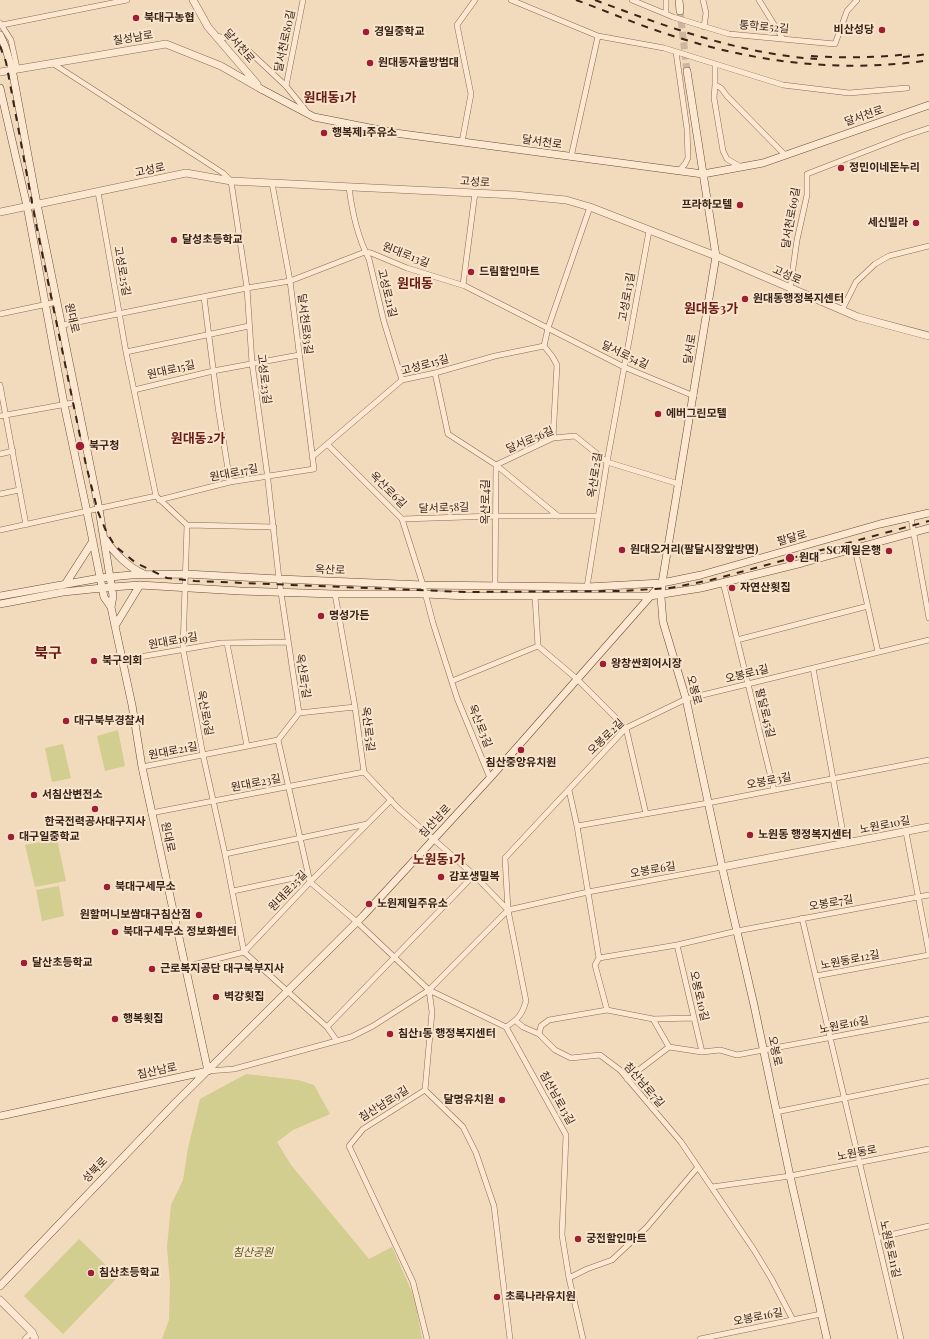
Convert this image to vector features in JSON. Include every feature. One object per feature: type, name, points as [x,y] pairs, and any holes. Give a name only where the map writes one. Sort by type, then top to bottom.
[{"type":"main road","name":"달서천로","points":[[193,0],[208,27],[261,89],[314,118],[395,133],[704,174],[764,163],[929,105]]},
{"type":"main road","points":[[678,0],[680,11]]},
{"type":"main road","name":"원대로","points":[[0,36],[14,68],[37,204],[63,325],[99,509],[112,586],[113,596],[110,607]]},
{"type":"main road","name":"칠성남로","points":[[0,72],[14,68],[166,44],[221,66],[261,89]]},
{"type":"main road","name":"달서로","points":[[662,583],[716,256],[687,71]]},
{"type":"main road","name":"원대로","points":[[0,88],[27,206],[64,404],[102,588],[104,597],[110,607],[115,626],[132,706],[151,814],[208,1071]]},
{"type":"main road","name":"고성로","points":[[0,212],[186,173],[231,181],[515,195],[566,200],[590,207],[716,256],[858,317],[929,336]]},
{"type":"main road","name":"팔달로","points":[[662,583],[701,576],[880,524],[929,513]]},
{"type":"main road","points":[[0,604],[63,592],[112,586],[140,585],[240,591],[335,594],[650,596],[702,588],[855,549],[929,528]]},
{"type":"main road","points":[[104,536],[113,550],[138,572],[146,575]]},
{"type":"main road","points":[[66,583],[93,540]]},
{"type":"main road","name":"옥산로","points":[[0,596],[100,578],[186,574],[423,585],[587,587],[662,583]]},
{"type":"main road","name":"오봉로","points":[[662,583],[661,594],[663,622],[686,699],[826,1339]]},
{"type":"main road","name":"침산남로","points":[[0,1116],[208,1071],[356,922],[433,840],[490,778],[662,583]]},
{"type":"main road","points":[[115,626],[140,585]]},
{"type":"main road","name":"노원로10길","points":[[722,867],[929,828]]},
{"type":"main road","name":"성북로","points":[[0,1286],[176,1102],[208,1071]]},
{"type":"main road","points":[[0,1300],[32,1332],[35,1339]]},
{"type":"street","points":[[1,24],[126,0]]},
{"type":"street","name":"달서천로80길","points":[[286,86],[303,0]]},
{"type":"street","points":[[462,142],[471,94],[457,25],[475,0]]},
{"type":"street","points":[[511,0],[598,36],[664,48],[782,85],[849,93],[907,88]]},
{"type":"street","name":"통학로52길","points":[[632,0],[666,14],[729,34],[835,44],[847,11],[857,0]]},
{"type":"street","points":[[666,0],[666,14]]},
{"type":"street","points":[[703,0],[706,13],[704,27]]},
{"type":"street","points":[[759,0],[783,39]]},
{"type":"street","name":"원대로","points":[[1,24],[11,40],[14,68]]},
{"type":"street","points":[[216,36],[237,40],[286,86],[308,115]]},
{"type":"street","points":[[572,157],[598,36]]},
{"type":"street","points":[[676,52],[686,129],[688,158],[679,171]]},
{"type":"street","points":[[51,62],[216,169],[231,181]]},
{"type":"street","points":[[715,64],[714,98],[723,151],[726,159],[740,167]]},
{"type":"street","points":[[715,85],[721,88],[785,155]]},
{"type":"street","name":"달서천로69길","points":[[790,288],[797,240],[807,195],[807,174],[929,128]]},
{"type":"street","name":"고성로23길","points":[[231,181],[247,288],[252,363],[268,476],[279,579]]},
{"type":"street","name":"달서천로83길","points":[[272,183],[290,281],[314,469]]},
{"type":"street","name":"고성로21길","points":[[349,187],[352,214],[368,259],[384,322],[402,380]]},
{"type":"street","name":"고성로25길","points":[[98,192],[126,352],[158,498]]},
{"type":"street","points":[[463,285],[475,193]]},
{"type":"street","points":[[553,438],[557,366],[552,356],[544,346],[548,328],[590,207]]},
{"type":"street","name":"고성로13길","points":[[624,367],[649,231]]},
{"type":"street","points":[[842,310],[856,282],[875,264],[889,256],[929,246]]},
{"type":"street","name":"원대로13길","points":[[63,325],[247,288],[290,281],[365,252],[371,253],[406,268],[463,285],[548,328]]},
{"type":"street","points":[[204,297],[230,482]]},
{"type":"street","points":[[0,314],[57,302]]},
{"type":"street","points":[[126,352],[249,326]]},
{"type":"street","name":"달서로54길","points":[[548,328],[624,367],[694,396]]},
{"type":"street","name":"고성로15길","points":[[312,456],[402,380],[435,374],[495,356],[544,346]]},
{"type":"street","name":"원대로15길","points":[[134,390],[214,371],[299,355]]},
{"type":"street","name":"옥산로2길","points":[[587,587],[606,462],[624,367]]},
{"type":"street","name":"옥산로4길","points":[[435,374],[448,434],[496,465],[496,586]]},
{"type":"street","points":[[0,385],[26,524]]},
{"type":"street","points":[[0,416],[78,402]]},
{"type":"street","name":"달서로56길","points":[[496,465],[553,438],[575,436],[606,462],[679,484]]},
{"type":"street","name":"옥산로6길","points":[[327,444],[402,519],[423,585]]},
{"type":"street","points":[[0,454],[13,452]]},
{"type":"street","points":[[496,465],[558,516]]},
{"type":"street","name":"원대로17길","points":[[158,498],[230,482],[314,469]]},
{"type":"street","points":[[0,494],[20,490]]},
{"type":"street","points":[[0,530],[158,498],[187,525],[274,527]]},
{"type":"street","name":"달서로58길","points":[[402,519],[496,516],[598,516]]},
{"type":"street","points":[[911,518],[929,618]]},
{"type":"street","points":[[186,574],[187,525]]},
{"type":"street","points":[[855,549],[878,652]]},
{"type":"street","name":"옥산로9길","points":[[186,574],[183,649],[203,755],[233,892],[244,952]]},
{"type":"street","name":"옥산로7길","points":[[278,740],[299,713],[279,579]]},
{"type":"street","name":"팔달로45길","points":[[723,582],[774,790]]},
{"type":"street","name":"옥산로3길","points":[[423,585],[433,623],[452,681],[490,778]]},
{"type":"street","name":"옥산로5길","points":[[335,594],[355,707],[364,772]]},
{"type":"street","points":[[535,596],[538,646],[577,680],[626,728],[646,814]]},
{"type":"street","points":[[737,640],[868,606]]},
{"type":"street","name":"오봉로1길","points":[[686,699],[929,640]]},
{"type":"street","name":"원대로19길","points":[[122,660],[227,643],[288,642]]},
{"type":"street","points":[[227,643],[247,746]]},
{"type":"street","points":[[452,681],[538,646]]},
{"type":"street","points":[[813,668],[845,844]]},
{"type":"street","name":"오봉로2길","points":[[508,910],[505,858],[626,728],[686,699]]},
{"type":"street","points":[[299,713],[355,707]]},
{"type":"street","points":[[278,740],[310,882],[356,922],[429,990],[506,1027],[516,1021],[523,1011],[526,1001],[508,910],[474,875],[390,800],[364,772]]},
{"type":"street","name":"원대로21길","points":[[142,767],[278,740]]},
{"type":"street","name":"오봉로3길","points":[[708,803],[929,760]]},
{"type":"street","name":"원대로23길","points":[[151,814],[364,772]]},
{"type":"street","points":[[569,790],[577,826],[599,958],[594,965],[607,1010]]},
{"type":"street","name":"원대로25길","points":[[244,952],[390,800]]},
{"type":"street","points":[[577,826],[708,803]]},
{"type":"street","points":[[225,854],[368,824]]},
{"type":"street","points":[[906,832],[929,954]]},
{"type":"street","name":"오봉로6길","points":[[508,910],[588,892],[722,867]]},
{"type":"street","points":[[327,1027],[474,875]]},
{"type":"street","points":[[233,892],[308,876]]},
{"type":"street","name":"오봉로7길","points":[[737,931],[929,895]]},
{"type":"street","points":[[208,1071],[234,1069],[351,1037],[373,1026],[429,990],[508,910]]},
{"type":"street","name":"노원동로12길","points":[[802,918],[860,1163]]},
{"type":"street","points":[[599,958],[677,945],[737,931]]},
{"type":"street","name":"오봉로10길","points":[[677,945],[702,1052]]},
{"type":"street","points":[[185,967],[244,952],[327,1027],[337,1040]]},
{"type":"street","name":"노원동로12길","points":[[816,976],[929,954]]},
{"type":"street","name":"침산남로9길","points":[[427,1339],[413,1282],[349,1146],[363,1128],[390,1113],[425,1090],[432,1012],[429,990]]},
{"type":"street","points":[[539,1034],[541,1026],[549,1020],[607,1010],[654,1019],[694,1018]]},
{"type":"street","points":[[654,1019],[669,1047]]},
{"type":"street","name":"노원로16길","points":[[764,1050],[929,1019]]},
{"type":"street","name":"침산남로7길","points":[[516,1021],[523,1027],[539,1034],[555,1050],[571,1058],[600,1055],[620,1070],[681,1142],[754,1250],[771,1278],[793,1320]]},
{"type":"street","name":"침산남로13길","points":[[506,1027],[566,1135],[562,1235],[569,1278],[583,1339]]},
{"type":"street","points":[[627,1079],[669,1047],[702,1052],[720,1050],[737,1055],[764,1050]]},
{"type":"street","points":[[776,1112],[929,1082]]},
{"type":"street","points":[[425,1090],[463,1127],[476,1154],[494,1206],[510,1339]]},
{"type":"street","name":"노원동로","points":[[790,1176],[929,1149]]},
{"type":"street","name":"노원동로11길","points":[[860,1163],[901,1339]]},
{"type":"street","points":[[569,1278],[587,1269],[612,1260],[647,1227],[698,1167]]},
{"type":"street","points":[[712,1187],[790,1176]]},
{"type":"street","points":[[877,1238],[929,1226]]},
{"type":"street","name":"오봉로16길","points":[[700,1339],[821,1314]]},
{"type":"street","points":[[25,1339],[32,1332]]},
{"type":"green space","points":[[118,730],[125,766],[105,771],[97,736]]},
{"type":"green space","points":[[63,744],[71,778],[52,782],[45,748]]},
{"type":"green space","points":[[57,839],[66,881],[35,887],[25,845]]},
{"type":"green space","points":[[59,886],[64,916],[42,921],[36,890]]},
{"type":"green space","name":"침산공원","points":[[246,1074],[298,1080],[314,1085],[330,1114],[293,1130],[277,1142],[291,1165],[369,1259],[392,1247],[415,1301],[422,1339],[162,1339],[169,1320],[170,1284],[167,1247],[171,1205],[183,1180],[188,1148],[200,1099]]},
{"type":"green space","points":[[79,1239],[118,1277],[63,1334],[24,1296]]},
{"type":"tunnel","points":[[680,11],[687,71]]},
{"type":"railway","points":[[576,0],[644,26],[693,42],[772,60],[854,66],[899,64],[929,60]]},
{"type":"railway","points":[[595,0],[704,38],[760,51],[817,59]]},
{"type":"railway","points":[[0,46],[6,62],[36,224],[86,465],[98,512],[106,531],[115,546],[136,563],[167,578],[195,581],[466,592],[621,591],[670,588],[711,580],[929,521]]},
{"type":"railway","points":[[811,56],[860,57],[909,54]]},
{"type":"railway","points":[[903,57],[929,54]]},
{"type":"place","name":"북대구농협","points":[[136,18]]},
{"type":"place","name":"비산성당","points":[[882,30]]},
{"type":"place","name":"경일중학교","points":[[366,32]]},
{"type":"place","name":"원대동자율방범대","points":[[370,63]]},
{"type":"place","name":"행복제1주유소","points":[[324,133]]},
{"type":"place","name":"정민이네돈누리","points":[[841,168]]},
{"type":"place","name":"프라하모텔","points":[[740,205]]},
{"type":"place","name":"세신빌라","points":[[916,223]]},
{"type":"place","name":"달성초등학교","points":[[174,240]]},
{"type":"place","name":"드림할인마트","points":[[471,272]]},
{"type":"place","name":"원대동행정복지센터","points":[[745,299]]},
{"type":"place","name":"에버그린모텔","points":[[658,414]]},
{"type":"place","name":"북구청","points":[[80,446]]},
{"type":"place","name":"원대오거리(팔달시장앞방면)","points":[[622,550]]},
{"type":"place","name":"SC제일은행","points":[[889,551]]},
{"type":"place","name":"원대","points":[[790,558]]},
{"type":"place","name":"자연산횟집","points":[[732,588]]},
{"type":"place","name":"명성가든","points":[[321,616]]},
{"type":"place","name":"북구의회","points":[[94,661]]},
{"type":"place","name":"왕창싼회어시장","points":[[603,664]]},
{"type":"place","name":"대구북부경찰서","points":[[66,721]]},
{"type":"place","name":"침산중앙유치원","points":[[521,750]]},
{"type":"place","name":"서침산변전소","points":[[34,795]]},
{"type":"place","name":"한국전력공사대구지사","points":[[95,809]]},
{"type":"place","name":"노원동 행정복지센터","points":[[750,835]]},
{"type":"place","name":"대구일중학교","points":[[11,837]]},
{"type":"place","name":"감포생밀복","points":[[441,877]]},
{"type":"place","name":"북대구세무소","points":[[107,887]]},
{"type":"place","name":"노원제일주유소","points":[[369,904]]},
{"type":"place","name":"원할머니보쌈대구침산점","points":[[199,915]]},
{"type":"place","name":"북대구세무소 정보화센터","points":[[115,932]]},
{"type":"place","name":"달산초등학교","points":[[24,963]]},
{"type":"place","name":"근로복지공단 대구북부지사","points":[[152,969]]},
{"type":"place","name":"벽강횟집","points":[[216,997]]},
{"type":"place","name":"행복횟집","points":[[115,1019]]},
{"type":"place","name":"침산1동 행정복지센터","points":[[390,1034]]},
{"type":"place","name":"달명유치원","points":[[502,1100]]},
{"type":"place","name":"궁전할인마트","points":[[578,1239]]},
{"type":"place","name":"침산초등학교","points":[[91,1273]]},
{"type":"place","name":"초록나라유치원","points":[[497,1297]]},
{"type":"district","name":"원대동1가","points":[[330,98]]},
{"type":"district","name":"원대동","points":[[415,284]]},
{"type":"district","name":"원대동3가","points":[[711,309]]},
{"type":"district","name":"원대동2가","points":[[198,439]]},
{"type":"district","name":"북구","points":[[48,653]]},
{"type":"district","name":"노원동1가","points":[[439,860]]}]
